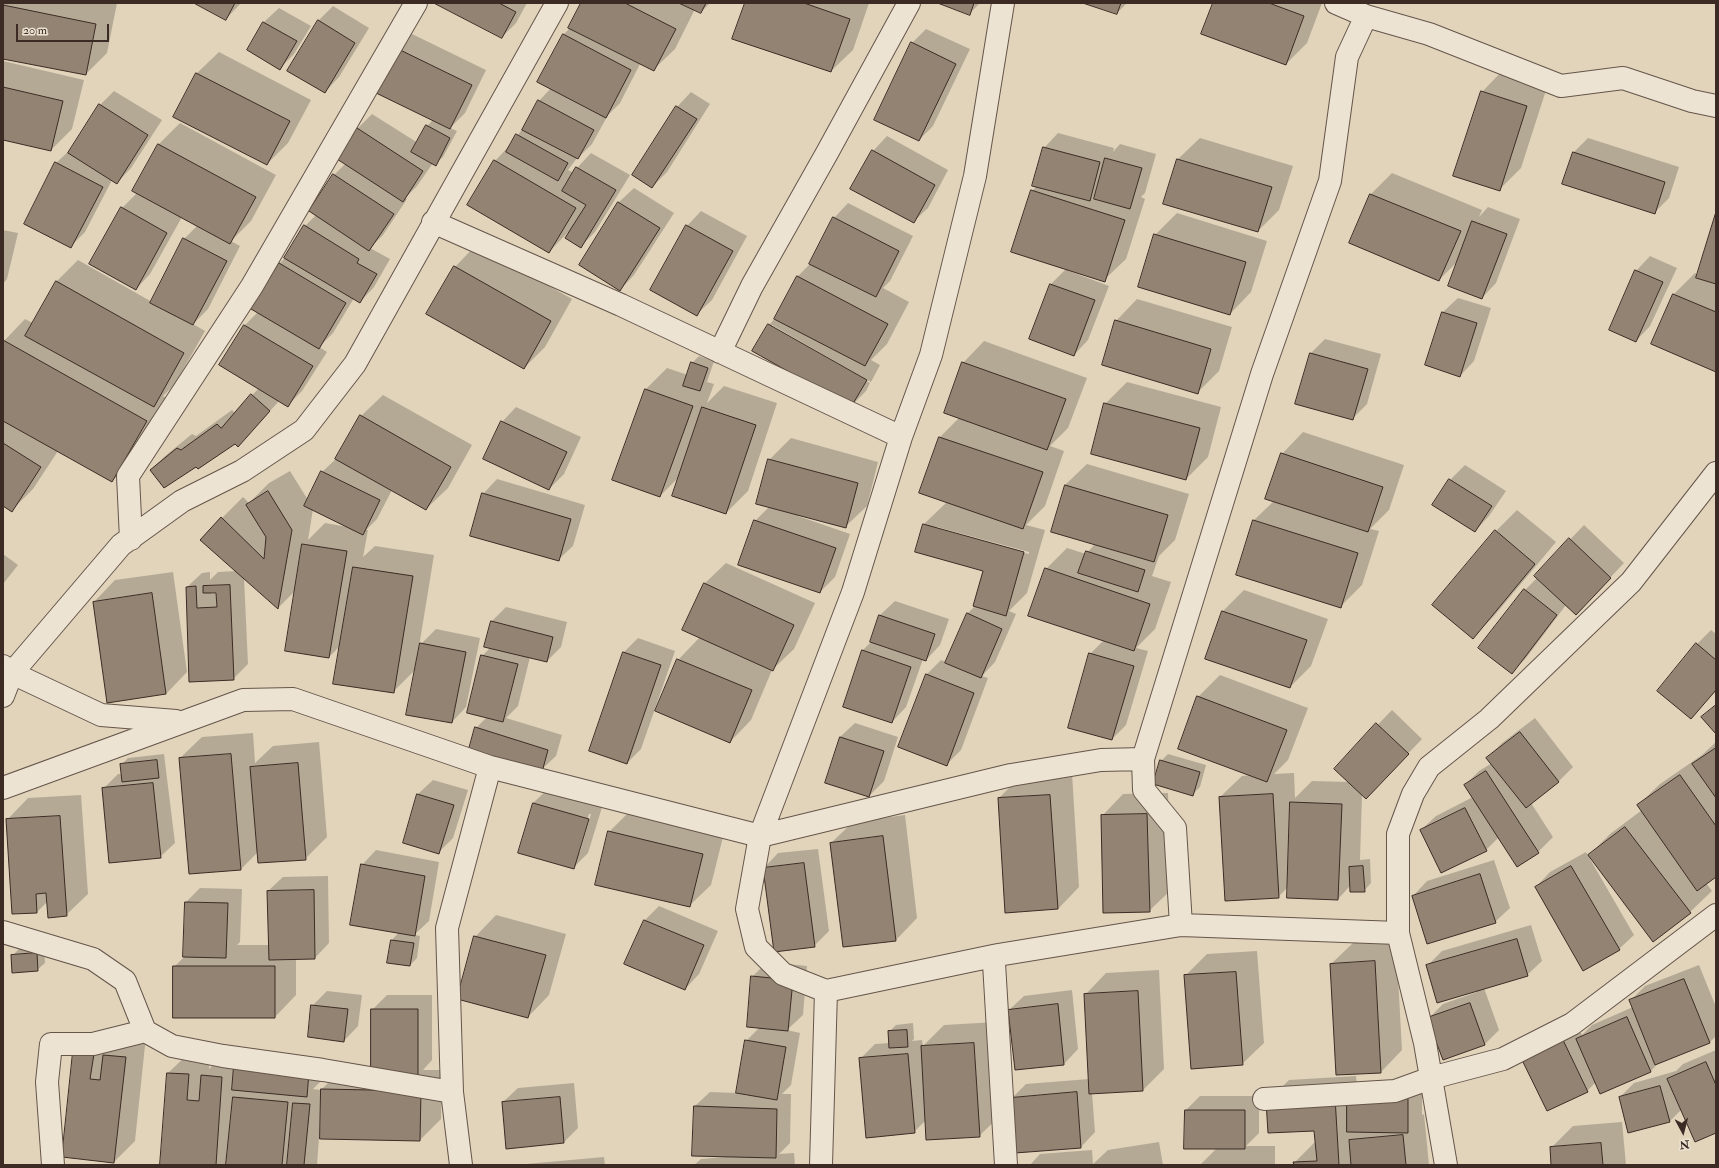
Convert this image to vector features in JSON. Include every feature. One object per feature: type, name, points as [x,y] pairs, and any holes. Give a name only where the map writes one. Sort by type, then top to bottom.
[{"type":"street","points":[[131,539],[128,476],[252,286],[416,3]]},
{"type":"street","points":[[3,696],[8,670],[121,545],[182,502],[242,471],[304,430],[355,364],[433,222],[557,3]]},
{"type":"street","points":[[720,352],[752,286],[909,3]]},
{"type":"street","points":[[1002,3],[975,176],[931,355],[901,437],[854,592],[760,836],[747,909],[756,947],[784,974],[826,991],[998,955],[1181,925],[1398,932]]},
{"type":"street","points":[[1336,3],[1366,16],[1429,34],[1561,86],[1623,78],[1692,101],[1716,106]]},
{"type":"street","points":[[1181,925],[1175,828],[1144,790],[1143,759],[1262,374],[1330,181],[1347,57],[1366,16]]},
{"type":"street","points":[[433,222],[621,305],[901,437]]},
{"type":"street","points":[[1446,1165],[1425,1043],[1398,932],[1398,834],[1413,794],[1429,767],[1489,719],[1632,582],[1716,473]]},
{"type":"street","points":[[8,670],[101,716],[184,722]]},
{"type":"street","points":[[3,788],[243,700],[293,699],[490,768],[760,836],[1011,774],[1101,760],[1143,759]]},
{"type":"street","points":[[461,1165],[452,1092],[447,928],[490,768]]},
{"type":"street","points":[[1264,1099],[1395,1091],[1431,1078],[1502,1059],[1572,1024],[1716,914]]},
{"type":"street","points":[[3,932],[93,959],[125,981],[144,1031],[172,1046],[223,1056],[323,1070],[452,1092]]},
{"type":"street","points":[[998,955],[994,963],[1006,1165]]},
{"type":"street","points":[[821,1165],[826,991]]},
{"type":"street","points":[[53,1165],[47,1082],[50,1044],[93,1044],[144,1031]]},
{"type":"building","points":[[194,3],[235,3],[226,20]]},
{"type":"building","points":[[434,3],[499,3],[516,12],[502,38]]},
{"type":"building","points":[[581,3],[625,3],[676,29],[654,71],[568,28]]},
{"type":"building","points":[[679,3],[706,3],[701,13]]},
{"type":"building","points":[[745,3],[804,3],[850,19],[831,72],[732,39]]},
{"type":"building","points":[[938,3],[974,3],[970,15]]},
{"type":"building","points":[[1083,3],[1121,3],[1117,14]]},
{"type":"building","points":[[1213,3],[1269,3],[1304,16],[1286,65],[1201,34]]},
{"type":"building","points":[[3,5],[96,24],[86,75],[3,59]]},
{"type":"building","points":[[318,20],[355,43],[325,93],[287,71]]},
{"type":"building","points":[[263,22],[297,41],[280,70],[247,50]]},
{"type":"building","points":[[563,34],[631,70],[606,118],[537,82]]},
{"type":"building","points":[[911,42],[956,64],[919,141],[874,120]]},
{"type":"building","points":[[396,48],[472,85],[450,129],[374,92]]},
{"type":"building","points":[[196,73],[290,121],[267,165],[173,117]]},
{"type":"building","points":[[3,87],[63,101],[51,151],[3,140]]},
{"type":"building","points":[[1481,91],[1527,106],[1500,191],[1453,176]]},
{"type":"building","points":[[538,100],[594,130],[578,159],[522,130]]},
{"type":"building","points":[[99,104],[148,135],[117,184],[68,153]]},
{"type":"building","points":[[676,106],[697,119],[652,188],[632,175]]},
{"type":"building","points":[[426,125],[450,138],[436,166],[411,152]]},
{"type":"building","points":[[357,128],[423,171],[403,202],[337,159]]},
{"type":"building","points":[[516,134],[568,163],[558,181],[506,152]]},
{"type":"building","points":[[158,144],[256,197],[230,244],[132,191]]},
{"type":"building","points":[[1043,147],[1100,162],[1090,201],[1032,186]]},
{"type":"building","points":[[872,150],[935,185],[914,223],[850,189]]},
{"type":"building","points":[[1573,152],[1665,182],[1655,214],[1562,184]]},
{"type":"building","points":[[1105,158],[1142,168],[1130,209],[1094,199]]},
{"type":"building","points":[[1177,159],[1272,187],[1258,232],[1163,204]]},
{"type":"building","points":[[494,160],[576,208],[549,253],[467,205]]},
{"type":"building","points":[[55,162],[103,187],[71,248],[24,224]]},
{"type":"building","points":[[576,167],[616,190],[581,248],[565,238],[586,205],[562,191]]},
{"type":"building","points":[[333,174],[394,214],[369,251],[309,211]]},
{"type":"building","points":[[1031,190],[1125,220],[1105,282],[1011,252]]},
{"type":"building","points":[[1370,194],[1461,231],[1439,281],[1349,243]]},
{"type":"building","points":[[618,202],[660,228],[620,291],[579,265]]},
{"type":"building","points":[[121,207],[167,233],[136,290],[89,264]]},
{"type":"building","points":[[1716,212],[1716,284],[1696,278]]},
{"type":"building","points":[[833,217],[899,251],[876,297],[809,264]]},
{"type":"building","points":[[1472,221],[1507,234],[1482,299],[1448,286]]},
{"type":"building","points":[[304,225],[359,259],[357,263],[377,274],[360,303],[284,258]]},
{"type":"building","points":[[686,225],[733,251],[697,316],[650,290]]},
{"type":"building","points":[[1154,234],[1246,262],[1230,315],[1138,287]]},
{"type":"building","points":[[183,238],[227,261],[193,325],[150,303]]},
{"type":"building","points":[[279,263],[346,303],[319,349],[251,309]]},
{"type":"building","points":[[454,266],[551,321],[524,369],[426,314]]},
{"type":"building","points":[[1635,270],[1663,282],[1636,342],[1609,330]]},
{"type":"building","points":[[797,276],[888,324],[865,366],[774,319]]},
{"type":"building","points":[[56,281],[184,353],[154,407],[25,336]]},
{"type":"building","points":[[1050,284],[1095,300],[1074,356],[1029,339]]},
{"type":"building","points":[[1673,294],[1716,312],[1716,372],[1651,344]]},
{"type":"building","points":[[1442,312],[1477,323],[1460,377],[1425,365]]},
{"type":"building","points":[[1115,320],[1211,349],[1198,394],[1102,365]]},
{"type":"building","points":[[768,324],[867,380],[851,407],[752,351]]},
{"type":"building","points":[[244,325],[313,366],[288,407],[219,365]]},
{"type":"building","points":[[3,340],[147,421],[112,482],[3,421]]},
{"type":"building","points":[[1310,353],[1368,369],[1353,420],[1295,404]]},
{"type":"building","points":[[691,362],[708,368],[700,391],[683,386]]},
{"type":"building","points":[[962,362],[1066,399],[1047,450],[944,413]]},
{"type":"building","points":[[645,389],[693,406],[660,497],[612,480]]},
{"type":"building","points":[[251,394],[270,411],[238,447],[235,444],[198,469],[196,467],[164,488],[150,470],[177,448],[181,450],[217,424],[221,428]]},
{"type":"building","points":[[1104,403],[1200,428],[1186,480],[1091,454]]},
{"type":"building","points":[[702,407],[756,425],[726,514],[672,496]]},
{"type":"building","points":[[360,415],[451,467],[426,510],[335,459]]},
{"type":"building","points":[[501,421],[567,452],[549,490],[483,459]]},
{"type":"building","points":[[939,437],[1043,472],[1023,529],[919,493]]},
{"type":"building","points":[[3,443],[41,467],[12,512],[3,506]]},
{"type":"building","points":[[1281,453],[1383,487],[1368,532],[1265,499]]},
{"type":"building","points":[[768,459],[858,483],[846,528],[756,504]]},
{"type":"building","points":[[321,471],[380,500],[363,535],[304,506]]},
{"type":"building","points":[[1449,479],[1492,506],[1475,532],[1432,505]]},
{"type":"building","points":[[1065,485],[1168,515],[1154,562],[1051,532]]},
{"type":"building","points":[[268,491],[292,530],[278,609],[200,540],[221,517],[264,559],[266,537],[246,505]]},
{"type":"building","points":[[482,493],[571,519],[559,561],[470,536]]},
{"type":"building","points":[[754,520],[836,548],[820,593],[738,565]]},
{"type":"building","points":[[1253,520],[1358,553],[1341,608],[1236,575]]},
{"type":"building","points":[[923,524],[1024,552],[1006,616],[973,606],[983,571],[915,552]]},
{"type":"building","points":[[1495,530],[1535,564],[1473,639],[1432,605]]},
{"type":"building","points":[[1569,538],[1611,578],[1576,615],[1534,576]]},
{"type":"building","points":[[302,544],[347,551],[329,658],[285,651]]},
{"type":"building","points":[[1086,551],[1145,570],[1138,592],[1078,573]]},
{"type":"building","points":[[353,567],[413,576],[394,693],[333,684]]},
{"type":"building","points":[[1045,568],[1150,604],[1134,651],[1028,616]]},
{"type":"building","points":[[704,583],[794,625],[773,671],[682,630]]},
{"type":"building","points":[[230,585],[234,680],[189,682],[186,587],[196,586],[197,608],[217,607],[216,593],[203,593],[203,586]]},
{"type":"building","points":[[1524,589],[1557,615],[1512,674],[1478,648]]},
{"type":"building","points":[[152,593],[166,694],[107,703],[93,602]]},
{"type":"building","points":[[1222,611],[1307,640],[1290,688],[1205,659]]},
{"type":"building","points":[[967,613],[1002,629],[981,678],[945,663]]},
{"type":"building","points":[[879,615],[935,634],[926,661],[870,642]]},
{"type":"building","points":[[491,621],[553,637],[547,662],[484,647]]},
{"type":"building","points":[[420,643],[466,652],[452,723],[406,715]]},
{"type":"building","points":[[1696,643],[1716,660],[1716,690],[1691,719],[1657,691]]},
{"type":"building","points":[[862,650],[911,667],[892,723],[843,707]]},
{"type":"building","points":[[623,652],[661,665],[627,764],[589,751]]},
{"type":"building","points":[[1089,653],[1134,666],[1112,740],[1068,728]]},
{"type":"building","points":[[481,655],[518,664],[503,722],[467,713]]},
{"type":"building","points":[[677,659],[752,690],[730,743],[655,711]]},
{"type":"building","points":[[926,674],[974,693],[947,766],[898,747]]},
{"type":"building","points":[[1197,696],[1287,730],[1267,782],[1178,749]]},
{"type":"building","points":[[1716,705],[1716,734],[1701,717]]},
{"type":"building","points":[[1376,723],[1409,754],[1366,799],[1334,769]]},
{"type":"building","points":[[475,727],[548,750],[542,772],[469,749]]},
{"type":"building","points":[[1520,732],[1559,782],[1526,808],[1486,758]]},
{"type":"building","points":[[840,737],[884,751],[869,797],[825,783]]},
{"type":"building","points":[[1716,748],[1716,798],[1692,764]]},
{"type":"building","points":[[231,754],[241,870],[189,874],[179,758]]},
{"type":"building","points":[[157,760],[159,778],[122,782],[120,764]]},
{"type":"building","points":[[1160,760],[1200,772],[1193,796],[1153,784]]},
{"type":"building","points":[[298,763],[306,860],[258,863],[250,767]]},
{"type":"building","points":[[1486,771],[1539,853],[1517,867],[1464,785]]},
{"type":"building","points":[[1680,775],[1716,826],[1716,877],[1697,891],[1637,805]]},
{"type":"building","points":[[153,783],[161,858],[109,863],[102,788]]},
{"type":"building","points":[[417,794],[454,805],[439,854],[403,843]]},
{"type":"building","points":[[1273,794],[1279,898],[1225,901],[1219,797]]},
{"type":"building","points":[[1050,795],[1058,909],[1005,913],[998,798]]},
{"type":"building","points":[[1290,802],[1342,804],[1338,900],[1287,898]]},
{"type":"building","points":[[533,803],[589,819],[574,869],[518,853]]},
{"type":"building","points":[[1465,808],[1487,851],[1441,873],[1420,830]]},
{"type":"building","points":[[1147,814],[1150,912],[1103,913],[1101,815]]},
{"type":"building","points":[[60,816],[67,916],[48,918],[46,893],[36,894],[37,913],[12,914],[6,819]]},
{"type":"building","points":[[1625,827],[1691,913],[1653,942],[1588,855]]},
{"type":"building","points":[[608,831],[703,854],[690,907],[595,885]]},
{"type":"building","points":[[883,836],[896,941],[843,947],[830,843]]},
{"type":"building","points":[[804,863],[815,947],[774,952],[763,868]]},
{"type":"building","points":[[361,864],[425,876],[415,936],[350,925]]},
{"type":"building","points":[[1363,866],[1365,892],[1350,892],[1349,867]]},
{"type":"building","points":[[1571,866],[1620,950],[1583,971],[1535,887]]},
{"type":"building","points":[[1480,874],[1496,923],[1427,944],[1412,896]]},
{"type":"building","points":[[314,890],[315,959],[269,960],[267,891]]},
{"type":"building","points":[[185,902],[228,903],[226,958],[183,957]]},
{"type":"building","points":[[644,920],[704,945],[685,990],[624,964]]},
{"type":"building","points":[[474,936],[546,955],[528,1018],[457,999]]},
{"type":"building","points":[[1517,939],[1528,976],[1437,1003],[1426,965]]},
{"type":"building","points":[[391,940],[414,943],[410,966],[387,963]]},
{"type":"building","points":[[37,953],[38,971],[12,973],[11,955]]},
{"type":"building","points":[[1375,961],[1381,1073],[1336,1075],[1330,964]]},
{"type":"building","points":[[173,966],[275,966],[275,1018],[173,1018]]},
{"type":"building","points":[[1236,972],[1243,1065],[1191,1069],[1184,975]]},
{"type":"building","points":[[751,976],[793,980],[788,1031],[747,1027]]},
{"type":"building","points":[[1684,979],[1710,1043],[1655,1065],[1629,1000]]},
{"type":"building","points":[[1138,991],[1143,1091],[1089,1094],[1084,994]]},
{"type":"building","points":[[1470,1003],[1485,1045],[1443,1060],[1427,1018]]},
{"type":"building","points":[[1058,1004],[1064,1065],[1015,1070],[1008,1010]]},
{"type":"building","points":[[311,1005],[348,1009],[344,1042],[308,1037]]},
{"type":"building","points":[[371,1009],[418,1009],[418,1076],[371,1076]]},
{"type":"building","points":[[1627,1017],[1651,1072],[1600,1094],[1576,1039]]},
{"type":"building","points":[[907,1030],[908,1047],[889,1048],[888,1031]]},
{"type":"building","points":[[745,1040],[786,1047],[777,1100],[736,1093]]},
{"type":"building","points":[[1563,1040],[1588,1092],[1547,1111],[1522,1060]]},
{"type":"building","points":[[974,1043],[980,1137],[926,1140],[921,1046]]},
{"type":"building","points":[[73,1052],[94,1054],[90,1079],[100,1080],[103,1055],[126,1057],[114,1163],[62,1157]]},
{"type":"building","points":[[908,1054],[915,1133],[866,1138],[859,1058]]},
{"type":"building","points":[[1706,1062],[1716,1085],[1716,1133],[1695,1142],[1667,1079]]},
{"type":"building","points":[[234,1066],[309,1072],[307,1097],[232,1090]]},
{"type":"building","points":[[167,1073],[189,1074],[187,1100],[199,1101],[201,1075],[222,1077],[216,1165],[160,1165]]},
{"type":"building","points":[[1660,1086],[1670,1122],[1628,1133],[1619,1097]]},
{"type":"building","points":[[321,1089],[421,1091],[420,1141],[320,1139]]},
{"type":"building","points":[[1077,1092],[1081,1148],[1015,1153],[1011,1098]]},
{"type":"building","points":[[1347,1095],[1408,1096],[1408,1133],[1347,1132]]},
{"type":"building","points":[[233,1097],[288,1102],[282,1165],[226,1165]]},
{"type":"building","points":[[560,1097],[564,1143],[506,1149],[502,1102]]},
{"type":"building","points":[[1335,1097],[1339,1165],[1294,1165],[1293,1162],[1317,1161],[1314,1131],[1268,1133],[1266,1101]]},
{"type":"building","points":[[293,1103],[310,1104],[304,1165],[287,1165]]},
{"type":"building","points":[[694,1106],[777,1109],[776,1158],[692,1156]]},
{"type":"building","points":[[1185,1110],[1245,1110],[1245,1149],[1184,1149]]},
{"type":"building","points":[[1403,1135],[1406,1165],[1351,1165],[1349,1140]]},
{"type":"building","points":[[1601,1143],[1603,1165],[1551,1165],[1550,1147]]}]
